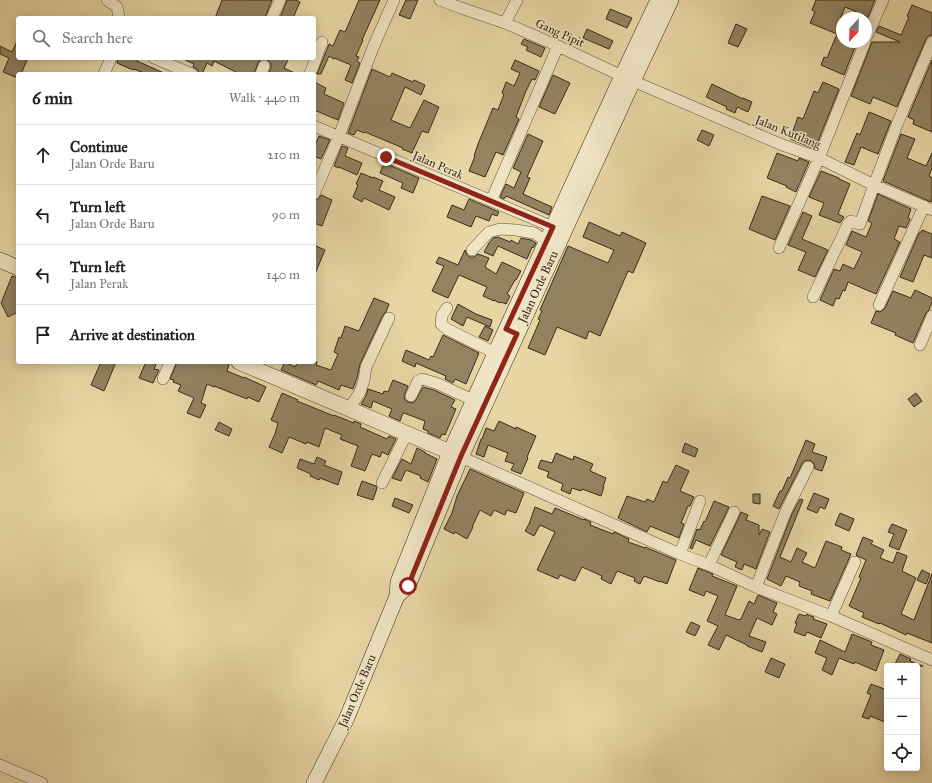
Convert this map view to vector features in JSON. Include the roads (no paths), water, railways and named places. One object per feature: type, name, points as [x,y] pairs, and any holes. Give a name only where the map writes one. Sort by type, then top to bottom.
[{"type":"main road","name":"Jalan Orde Baru","points":[[314,783],[346,720],[397,596],[398,582],[455,454],[628,78],[658,0]]},
{"type":"main road","name":"Jalan Orde Baru","points":[[455,454],[473,400],[495,353],[512,332],[553,227],[628,78],[672,0]]},
{"type":"main road","points":[[0,260],[16,266]]},
{"type":"main road","points":[[245,364],[455,454]]},
{"type":"street","points":[[107,0],[116,5],[119,16]]},
{"type":"street","points":[[273,16],[280,0]]},
{"type":"street","points":[[316,189],[339,136],[374,45],[394,0]]},
{"type":"street","name":"Gang Pipit","points":[[440,0],[505,22],[628,78]]},
{"type":"street","points":[[505,22],[517,0]]},
{"type":"street","points":[[872,25],[883,0]]},
{"type":"street","points":[[316,58],[322,42]]},
{"type":"street","points":[[812,297],[848,224],[851,221],[860,224],[898,122],[932,42]]},
{"type":"street","points":[[491,201],[558,46]]},
{"type":"street","points":[[778,248],[818,158],[863,48]]},
{"type":"street","points":[[105,72],[110,60]]},
{"type":"street","points":[[157,60],[172,70],[182,72]]},
{"type":"street","points":[[311,72],[315,60]]},
{"type":"street","name":"Jalan Kutilang","points":[[628,78],[780,144],[818,158],[874,185],[928,208]]},
{"type":"street","name":"Jalan Perak","points":[[316,127],[553,227]]},
{"type":"street","points":[[879,305],[928,208]]},
{"type":"street","points":[[472,250],[489,232],[500,229],[534,233],[546,242]]},
{"type":"street","points":[[447,308],[442,315],[441,324],[447,329],[495,353]]},
{"type":"street","points":[[920,345],[932,316]]},
{"type":"street","points":[[349,409],[360,392],[366,367],[389,318]]},
{"type":"street","points":[[163,379],[169,364]]},
{"type":"street","points":[[411,396],[418,381],[422,379],[436,383],[473,400]]},
{"type":"street","points":[[382,483],[407,433]]},
{"type":"street","points":[[455,454],[756,587],[831,616],[932,660]]},
{"type":"street","points":[[756,587],[786,512],[808,467]]},
{"type":"street","points":[[680,554],[700,501]]},
{"type":"street","points":[[709,565],[734,512]]},
{"type":"street","points":[[831,616],[855,562]]},
{"type":"street","points":[[0,765],[42,783]]}]
